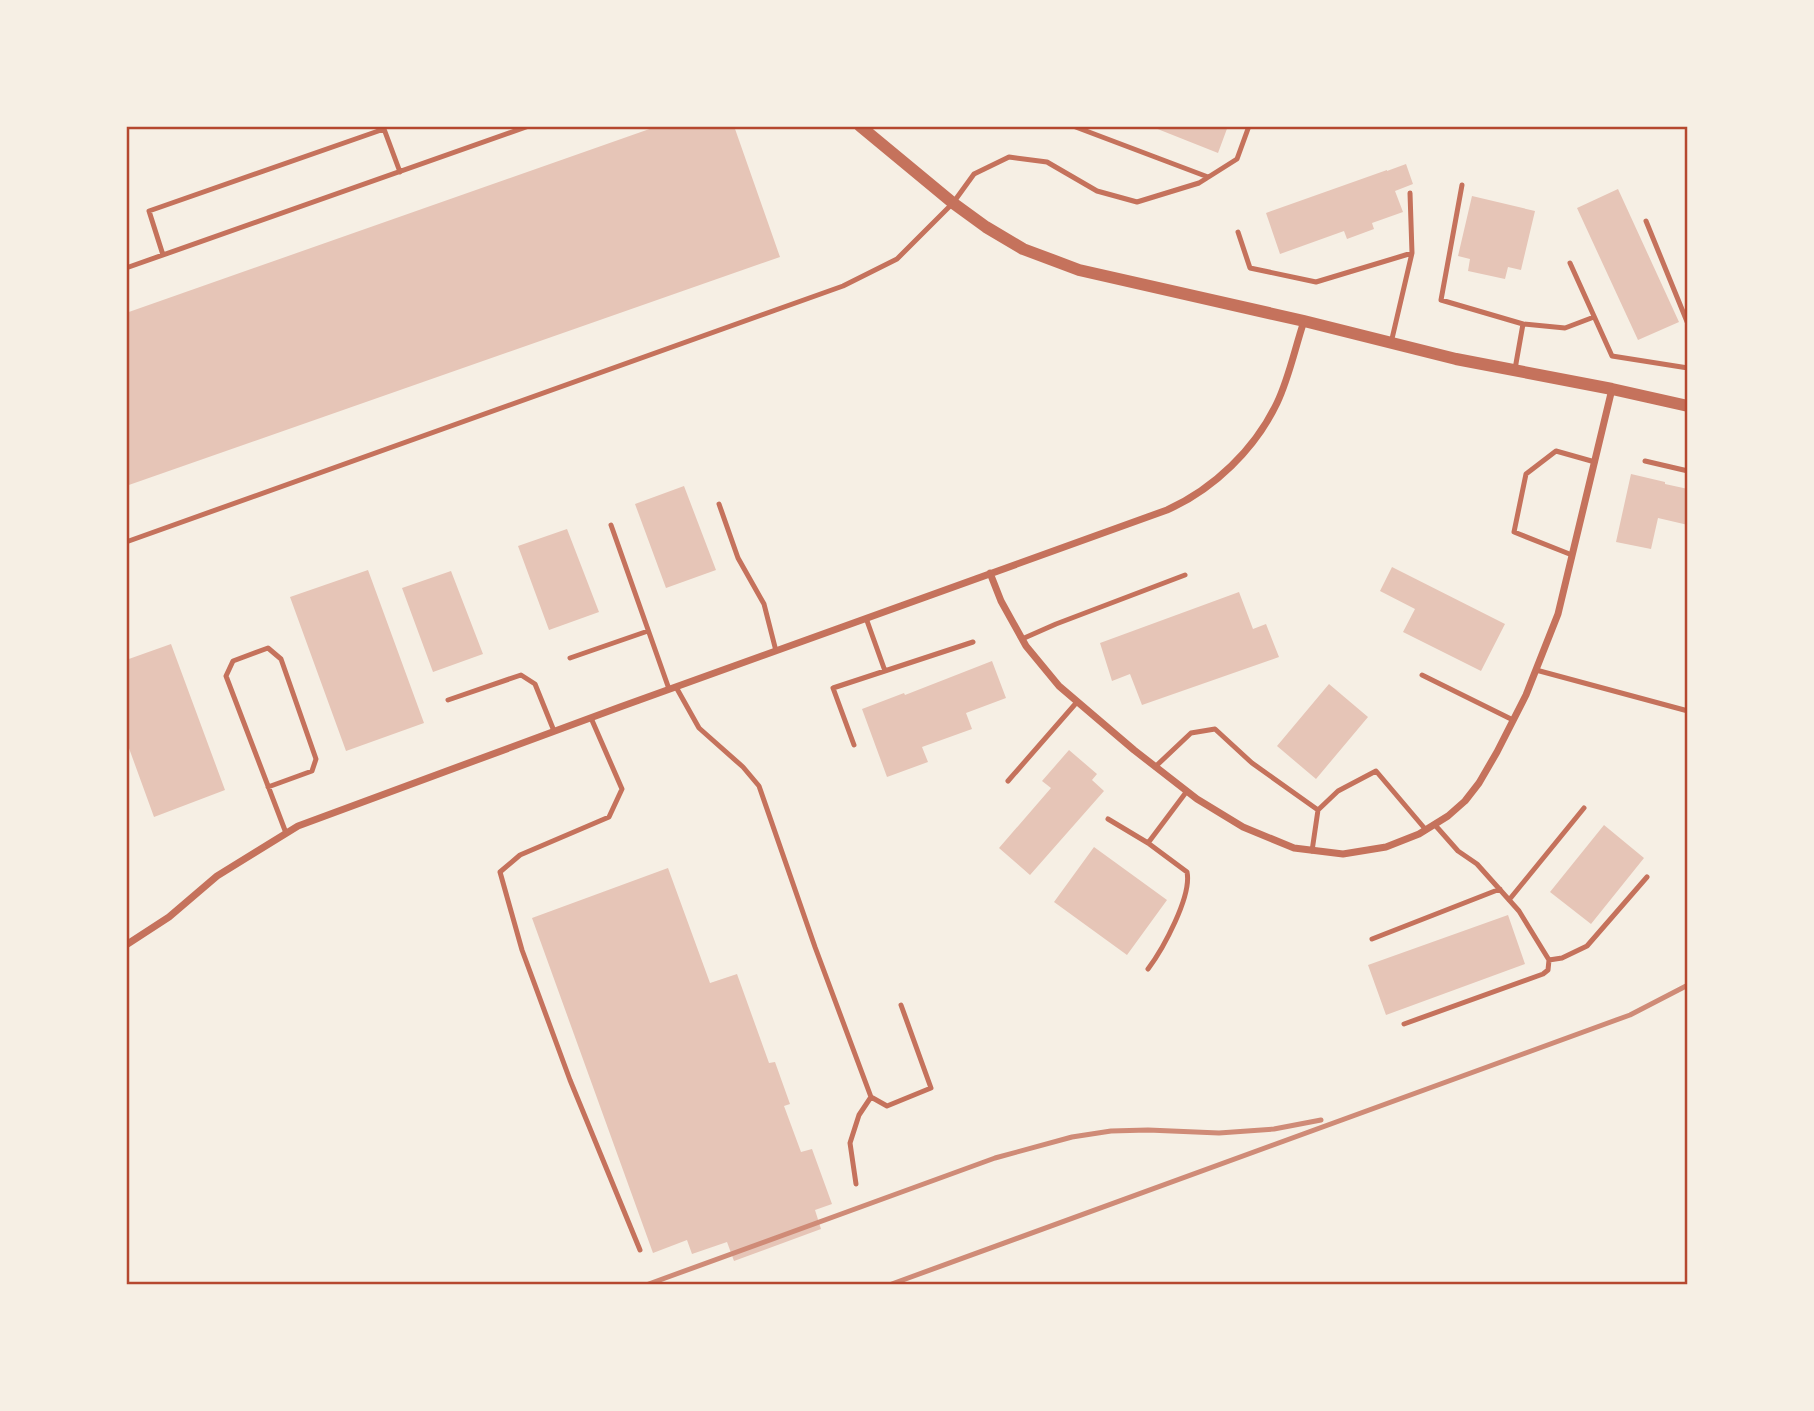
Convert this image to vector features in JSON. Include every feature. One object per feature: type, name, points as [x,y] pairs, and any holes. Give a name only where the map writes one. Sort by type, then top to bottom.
[{"type":"street","points":[[860,126],[986,227],[1024,249],[1079,270],[1456,359],[1688,406]]},
{"type":"street","points":[[126,945],[169,917],[217,876],[298,825],[1186,502],[1202,491],[1258,436],[1278,400],[1304,321]]},
{"type":"street","points":[[990,573],[1001,601],[1026,646],[1059,686],[1187,791],[1243,827],[1294,848],[1343,854],[1386,847],[1426,830],[1448,817],[1465,801],[1479,783],[1513,720],[1555,622],[1612,389]]},
{"type":"lane","points":[[126,268],[529,126]]},
{"type":"lane","points":[[1073,126],[1208,177]]},
{"type":"lane","points":[[126,542],[843,286],[897,259],[953,203],[974,174],[1009,157],[1046,162],[1097,191],[1137,202],[1199,183],[1237,159],[1249,126]]},
{"type":"lane","points":[[163,255],[149,211],[188,197],[384,129],[400,172]]},
{"type":"lane","points":[[1462,185],[1441,300],[1522,324],[1565,328],[1594,317]]},
{"type":"lane","points":[[1391,343],[1412,253],[1409,193]]},
{"type":"lane","points":[[1646,221],[1688,324]]},
{"type":"lane","points":[[1238,232],[1250,268],[1315,282],[1412,253]]},
{"type":"lane","points":[[1570,263],[1612,356],[1688,368]]},
{"type":"lane","points":[[1515,370],[1522,324]]},
{"type":"lane","points":[[1572,555],[1514,532],[1526,474],[1556,451],[1595,462]]},
{"type":"lane","points":[[1645,461],[1688,471]]},
{"type":"lane","points":[[719,504],[738,558],[764,604],[776,651]]},
{"type":"lane","points":[[611,526],[648,631],[673,688],[699,728],[743,767],[759,786],[871,1097],[887,1106],[931,1088],[901,1005]]},
{"type":"lane","points":[[1022,639],[1185,575]]},
{"type":"lane","points":[[866,618],[885,671]]},
{"type":"lane","points":[[570,658],[648,631]]},
{"type":"lane","points":[[854,745],[833,688],[973,642]]},
{"type":"lane","points":[[268,788],[312,771],[316,759],[281,659],[268,648],[233,661],[226,676],[268,788],[286,833]]},
{"type":"lane","points":[[1536,670],[1688,711]]},
{"type":"lane","points":[[448,700],[521,675],[535,684],[554,731]]},
{"type":"lane","points":[[1422,675],[1513,720]]},
{"type":"lane","points":[[1008,781],[1077,702]]},
{"type":"lane","points":[[592,718],[622,789],[609,817],[520,855],[500,872],[522,950],[570,1080],[640,1250]]},
{"type":"lane","points":[[1155,767],[1191,733],[1215,729],[1252,763],[1318,810]]},
{"type":"lane","points":[[1312,851],[1318,810],[1338,791],[1376,771],[1426,830]]},
{"type":"lane","points":[[1148,843],[1187,791]]},
{"type":"lane","points":[[1509,900],[1584,808]]},
{"type":"lane","points":[[1108,819],[1148,843],[1187,872],[1187,893],[1161,952],[1148,969]]},
{"type":"lane","points":[[1404,1024],[1548,970],[1549,960],[1518,911],[1477,864],[1458,851],[1434,825]]},
{"type":"lane","points":[[1549,960],[1562,958],[1587,946],[1647,877]]},
{"type":"lane","points":[[1372,939],[1500,890]]},
{"type":"lane","points":[[856,1184],[850,1143],[859,1115],[871,1097]]},
{"type":"building","points":[[658,126],[734,126],[780,257],[126,486],[126,313]]},
{"type":"building","points":[[1150,126],[1228,126],[1218,153]]},
{"type":"building","points":[[1406,164],[1413,184],[1395,191],[1403,212],[1372,223],[1374,229],[1347,239],[1344,231],[1280,254],[1266,213]]},
{"type":"building","points":[[1618,189],[1679,322],[1638,340],[1577,208]]},
{"type":"building","points":[[1472,196],[1535,211],[1521,270],[1508,267],[1505,279],[1468,271],[1470,259],[1458,256]]},
{"type":"building","points":[[1631,474],[1688,489],[1688,525],[1658,518],[1651,549],[1616,542]]},
{"type":"building","points":[[684,486],[716,570],[666,588],[635,504]]},
{"type":"building","points":[[567,529],[599,612],[549,630],[518,546]]},
{"type":"building","points":[[1392,567],[1505,624],[1481,671],[1403,632],[1415,609],[1380,591]]},
{"type":"building","points":[[368,570],[424,723],[346,751],[290,597]]},
{"type":"building","points":[[451,571],[483,654],[433,672],[402,588]]},
{"type":"building","points":[[1239,592],[1253,629],[1266,624],[1279,657],[1142,705],[1130,674],[1112,681],[1100,643]]},
{"type":"building","points":[[171,644],[225,790],[154,817],[126,740],[126,660]]},
{"type":"building","points":[[992,661],[1006,698],[966,713],[972,729],[922,747],[928,762],[887,777],[862,709]]},
{"type":"building","points":[[1329,684],[1368,717],[1316,779],[1277,746]]},
{"type":"building","points":[[1069,750],[1097,774],[1092,780],[1104,791],[1030,875],[999,848],[1051,788],[1042,781]]},
{"type":"building","points":[[1604,825],[1644,858],[1591,924],[1550,892]]},
{"type":"building","points":[[1094,847],[1167,900],[1127,955],[1054,902]]},
{"type":"building","points":[[668,868],[710,983],[737,974],[769,1063],[775,1062],[790,1104],[784,1106],[801,1152],[812,1149],[832,1204],[815,1210],[821,1229],[734,1261],[727,1242],[692,1254],[687,1240],[653,1253],[532,918]]},
{"type":"building","points":[[1508,915],[1525,964],[1386,1015],[1368,965]]},
{"type":"railway","points":[[889,1285],[1630,1015],[1688,985]]},
{"type":"railway","points":[[646,1285],[995,1158],[1072,1137],[1111,1131],[1219,1133],[1274,1129],[1321,1120]]}]
